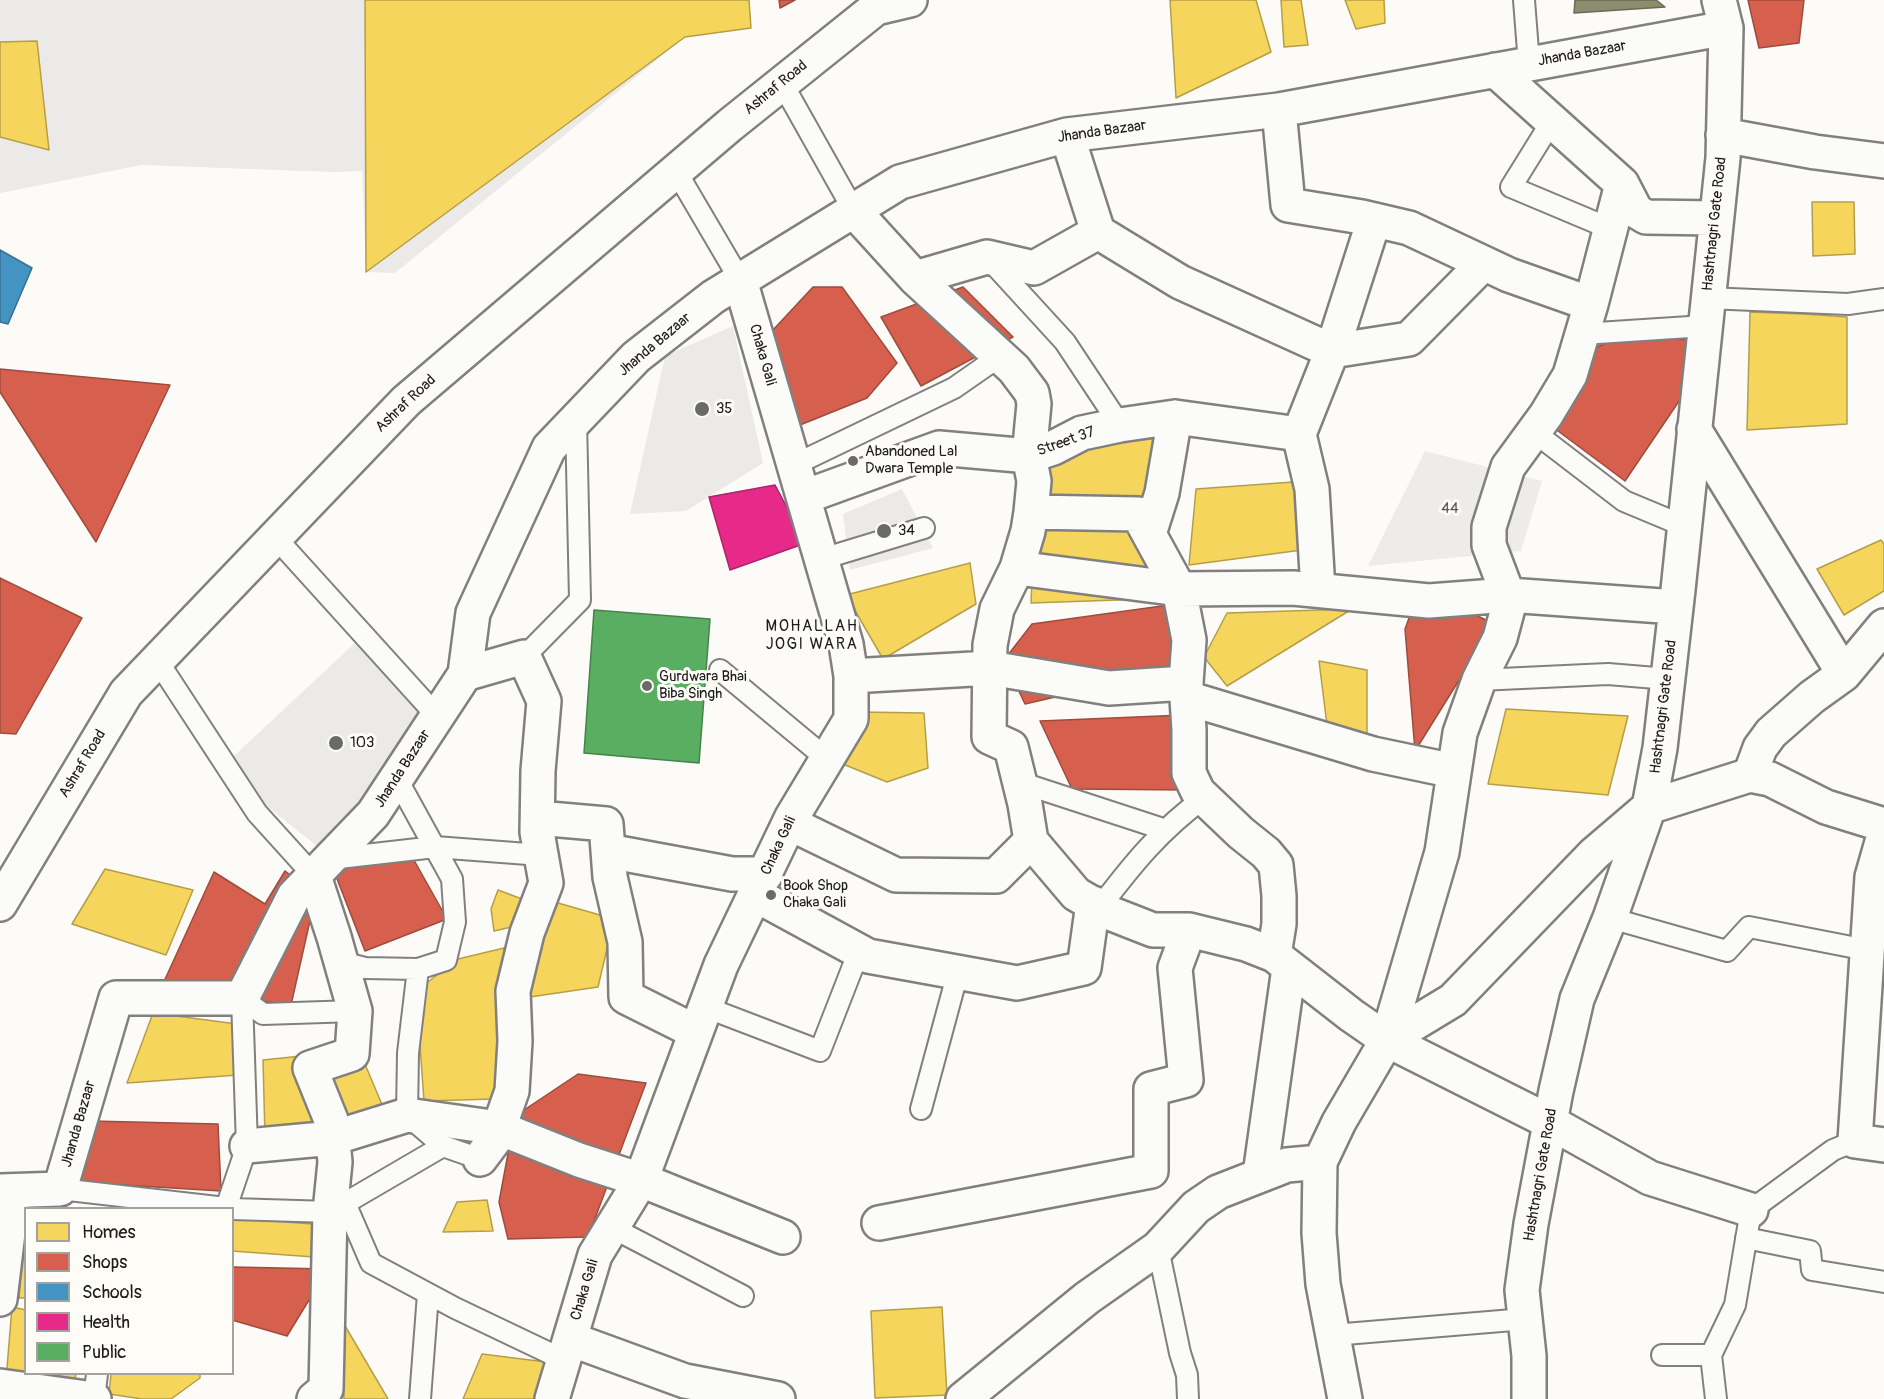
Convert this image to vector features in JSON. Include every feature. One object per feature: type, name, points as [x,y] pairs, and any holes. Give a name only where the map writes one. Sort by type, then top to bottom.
[{"type":"street","name":"Ashraf Road","points":[[0,904],[126,693],[406,401],[676,171],[876,8],[909,0]]},
{"type":"street","name":"Jhanda Bazaar","points":[[60,1189],[116,998],[242,998],[294,896],[373,814],[465,674],[473,614],[549,448],[636,357],[713,297],[900,182],[1067,135],[1279,110],[1529,64],[1723,14]]},
{"type":"street","name":"Hashtnagri Gate Road","points":[[1529,1399],[1529,1356],[1522,1290],[1531,1224],[1550,1122],[1577,999],[1610,918],[1649,807],[1660,748],[1722,158],[1723,14]]},
{"type":"street","points":[[1495,70],[1622,184],[1636,211],[1646,217],[1716,218]]},
{"type":"street","points":[[1279,110],[1288,205],[1408,228],[1509,275],[1587,319]]},
{"type":"street","points":[[1067,135],[1098,232],[1180,282],[1332,351],[1408,339],[1484,263]]},
{"type":"street","points":[[1723,135],[1815,152],[1884,161]]},
{"type":"street","points":[[1345,1399],[1323,1284],[1319,1233],[1320,1162],[1339,1122],[1387,1040],[1442,852],[1460,733],[1479,680],[1500,638],[1508,608],[1508,595],[1489,545],[1489,527],[1508,466],[1546,415],[1570,375],[1622,184]]},
{"type":"street","points":[[854,211],[915,278],[1014,369],[1032,393],[1034,405],[1029,456],[1034,481],[1031,512],[1017,568],[997,609],[990,645],[989,737],[1011,747],[1025,804],[1031,841],[1076,894],[1153,930],[1189,930],[1245,944],[1281,961],[1387,1040],[1550,1122],[1650,1178],[1748,1224]]},
{"type":"street","points":[[1318,590],[1312,489],[1299,434],[1332,351],[1374,220]]},
{"type":"street","points":[[915,278],[987,257],[1034,268],[1098,232]]},
{"type":"street","name":"Chaka Gali","points":[[552,1399],[595,1255],[641,1180],[721,965],[789,823],[851,719],[851,676],[846,644],[740,280]]},
{"type":"street","points":[[1149,534],[1162,493],[1175,417]]},
{"type":"street","name":"Street 37","points":[[804,497],[939,448],[1029,456],[1053,448],[1083,433],[1175,417],[1299,434]]},
{"type":"street","points":[[1694,429],[1844,674]]},
{"type":"street","points":[[1031,512],[1138,514],[1179,589],[1189,640],[1187,690],[1189,772],[1198,792],[1241,833],[1266,853],[1276,865],[1281,961],[1260,1175]]},
{"type":"street","points":[[1017,568],[1179,589],[1293,588],[1429,601],[1508,595],[1676,608]]},
{"type":"street","points":[[1750,775],[1760,748],[1771,733],[1812,697],[1844,674],[1884,626]]},
{"type":"street","points":[[465,674],[524,657],[544,701],[538,771],[537,832],[546,883],[527,933],[513,991],[515,1041],[512,1091],[495,1139],[480,1159]]},
{"type":"street","points":[[851,676],[990,668],[1109,688],[1187,690],[1373,754],[1454,771]]},
{"type":"street","points":[[1387,1040],[1453,1000],[1594,854],[1649,807],[1750,775],[1770,779],[1826,807],[1884,825]]},
{"type":"street","points":[[538,818],[606,824],[610,877],[625,942],[626,997],[701,1019]]},
{"type":"street","points":[[789,823],[896,875],[996,876],[1031,841]]},
{"type":"street","points":[[1869,1143],[1874,999],[1868,950],[1872,877],[1884,835]]},
{"type":"street","points":[[609,851],[732,874],[761,885],[868,956],[1017,983],[1084,968],[1096,905]]},
{"type":"street","points":[[314,1399],[326,1389],[337,1207],[331,1120],[310,1068],[352,1054],[355,1011],[341,962],[322,868]]},
{"type":"street","points":[[879,1223],[1151,1171],[1151,1089],[1186,1080],[1175,968],[1189,930]]},
{"type":"street","points":[[247,1146],[333,1138],[407,1115],[499,1128],[579,1160],[641,1180],[783,1238]]},
{"type":"street","points":[[963,1399],[1086,1298],[1158,1248],[1196,1207],[1218,1192],[1287,1165],[1320,1162]]},
{"type":"street","points":[[0,1299],[6,1191],[60,1189]]},
{"type":"street","points":[[567,1349],[685,1381],[778,1399]]},
{"type":"street","points":[[0,1386],[94,1399]]},
{"type":"lane","points":[[1524,0],[1529,64]]},
{"type":"lane","points":[[782,83],[854,211]]},
{"type":"lane","points":[[1552,121],[1511,187],[1611,229]]},
{"type":"lane","points":[[676,171],[740,280]]},
{"type":"lane","points":[[987,257],[1065,342],[1120,425]]},
{"type":"lane","points":[[1587,319],[1848,304],[1884,299]]},
{"type":"lane","points":[[794,465],[954,388],[1000,356]]},
{"type":"lane","points":[[524,657],[580,600],[576,420]]},
{"type":"lane","points":[[1534,432],[1624,501],[1684,526]]},
{"type":"lane","points":[[822,559],[924,528]]},
{"type":"lane","points":[[275,537],[437,717]]},
{"type":"lane","points":[[157,660],[257,813],[322,868],[435,847],[541,855]]},
{"type":"lane","points":[[720,669],[827,759]]},
{"type":"lane","points":[[1479,680],[1608,674],[1668,679]]},
{"type":"lane","points":[[341,962],[365,968],[418,969],[446,960],[454,922],[452,879],[397,778]]},
{"type":"lane","points":[[1019,782],[1166,830]]},
{"type":"lane","points":[[1096,905],[1137,858],[1181,815],[1204,798]]},
{"type":"lane","points":[[1610,918],[1726,951],[1749,927],[1868,950]]},
{"type":"lane","points":[[701,1019],[820,1051],[859,951]]},
{"type":"lane","points":[[418,969],[408,1053],[407,1115],[443,1146],[480,1159]]},
{"type":"lane","points":[[921,1109],[958,972]]},
{"type":"lane","points":[[242,998],[263,1014],[355,1011]]},
{"type":"lane","points":[[227,1207],[247,1146],[242,998]]},
{"type":"lane","points":[[1716,1399],[1712,1355],[1735,1305],[1748,1224],[1833,1150],[1869,1143]]},
{"type":"lane","points":[[234,1209],[337,1207],[443,1146]]},
{"type":"lane","points":[[60,1189],[117,1202],[195,1207]]},
{"type":"lane","points":[[337,1207],[371,1263],[454,1308],[567,1349]]},
{"type":"lane","points":[[1748,1224],[1810,1251],[1812,1270],[1884,1282]]},
{"type":"lane","points":[[612,1227],[743,1296]]},
{"type":"lane","points":[[1158,1248],[1187,1376],[1188,1399]]},
{"type":"lane","points":[[420,1399],[428,1293]]},
{"type":"lane","points":[[1333,1335],[1525,1319]]},
{"type":"lane","points":[[1662,1355],[1712,1355]]},
{"type":"lane","points":[[94,1399],[97,1375]]},
{"type":"shaded area","points":[[0,0],[749,0],[751,28],[685,37],[395,273],[366,272],[362,171],[141,165],[0,193]]},
{"type":"shaded area","name":"35","points":[[733,326],[763,463],[686,511],[630,514],[665,356]]},
{"type":"shaded area","name":"34","points":[[902,489],[933,548],[850,570],[843,514]]},
{"type":"shaded area","name":"103","points":[[372,627],[450,718],[317,846],[220,769]]},
{"type":"green space","name":"44","points":[[1425,451],[1542,481],[1521,551],[1368,566]]},
{"type":"building: Homes","points":[[365,0],[749,0],[751,28],[685,37],[366,272]]},
{"type":"building: Homes","points":[[1170,0],[1256,0],[1271,52],[1176,98]]},
{"type":"building: Homes","points":[[1281,0],[1301,0],[1308,45],[1284,47]]},
{"type":"building: Homes","points":[[1345,0],[1384,0],[1385,23],[1356,29]]},
{"type":"building: Homes","points":[[37,41],[49,150],[0,137],[0,42]]},
{"type":"building: Homes","points":[[1812,202],[1854,202],[1855,254],[1813,256]]},
{"type":"building: Homes","points":[[1750,312],[1847,317],[1847,424],[1747,430]]},
{"type":"building: Homes","points":[[1155,430],[1145,500],[1042,506],[1047,457]]},
{"type":"building: Homes","points":[[1293,482],[1302,550],[1189,565],[1196,489]]},
{"type":"building: Homes","points":[[1135,523],[1176,598],[1031,603],[1034,530]]},
{"type":"building: Homes","points":[[1881,540],[1884,544],[1884,591],[1844,615],[1817,569]]},
{"type":"building: Homes","points":[[970,563],[976,604],[883,659],[846,595]]},
{"type":"building: Homes","points":[[1352,609],[1227,686],[1204,657],[1227,613]]},
{"type":"building: Homes","points":[[1319,661],[1367,670],[1367,739],[1328,733]]},
{"type":"building: Homes","points":[[1506,709],[1628,716],[1608,795],[1488,784]]},
{"type":"building: Homes","points":[[859,712],[924,713],[928,768],[887,782],[833,760]]},
{"type":"building: Homes","points":[[105,869],[193,890],[166,955],[72,924]]},
{"type":"building: Homes","points":[[498,890],[522,899],[516,926],[494,931],[491,909]]},
{"type":"building: Homes","points":[[551,901],[614,919],[598,987],[523,998]]},
{"type":"building: Homes","points":[[504,948],[505,1058],[494,1099],[424,1101],[419,1031],[424,985],[458,959]]},
{"type":"building: Homes","points":[[153,1013],[237,1024],[238,1075],[127,1083]]},
{"type":"building: Homes","points":[[359,1050],[386,1114],[265,1137],[263,1060]]},
{"type":"building: Homes","points":[[487,1200],[493,1231],[443,1232],[457,1202]]},
{"type":"building: Homes","points":[[234,1218],[312,1224],[314,1257],[234,1251]]},
{"type":"building: Homes","points":[[24,1232],[24,1298],[19,1298]]},
{"type":"building: Homes","points":[[12,1307],[24,1310],[24,1375],[76,1375],[74,1383],[6,1380]]},
{"type":"building: Homes","points":[[942,1307],[947,1395],[875,1398],[871,1311]]},
{"type":"building: Homes","points":[[341,1319],[388,1399],[344,1399]]},
{"type":"building: Homes","points":[[482,1354],[546,1362],[542,1399],[463,1399]]},
{"type":"building: Homes","points":[[111,1375],[200,1375],[200,1378],[171,1399],[142,1399],[109,1394]]},
{"type":"building: Shops","points":[[779,0],[795,0],[780,8]]},
{"type":"building: Shops","points":[[1748,0],[1804,0],[1799,43],[1759,48]]},
{"type":"building: Shops","points":[[813,287],[842,287],[897,363],[867,398],[795,427],[773,330]]},
{"type":"building: Shops","points":[[963,287],[1013,337],[921,386],[881,317]]},
{"type":"building: Shops","points":[[1620,335],[1688,340],[1694,379],[1625,481],[1554,428],[1596,348]]},
{"type":"building: Shops","points":[[0,369],[170,385],[96,542],[0,392]]},
{"type":"building: Shops","points":[[0,578],[82,618],[16,734],[0,733]]},
{"type":"building: Shops","points":[[1420,588],[1494,624],[1415,751],[1405,629]]},
{"type":"building: Shops","points":[[1169,605],[1181,668],[1025,704],[1004,660],[1032,624]]},
{"type":"building: Shops","points":[[1184,715],[1189,790],[1072,789],[1040,721]]},
{"type":"building: Shops","points":[[410,853],[447,919],[365,951],[332,866]]},
{"type":"building: Shops","points":[[285,871],[316,894],[291,1005],[161,988],[214,872],[265,904]]},
{"type":"building: Shops","points":[[578,1074],[646,1083],[588,1237],[508,1239],[499,1202],[515,1116]]},
{"type":"building: Shops","points":[[91,1121],[218,1124],[221,1191],[74,1182]]},
{"type":"building: Shops","points":[[234,1267],[328,1269],[287,1336],[234,1321]]},
{"type":"building: Schools","points":[[0,250],[32,268],[8,324],[0,322]]},
{"type":"building: Health","points":[[775,485],[806,543],[730,570],[709,497]]},
{"type":"building: Public","name":"Gurdwara Bhai Biba Singh","points":[[594,610],[710,619],[699,763],[584,753]]},
{"type":"building: Industry","points":[[1575,0],[1656,0],[1665,7],[1574,13]]},
{"type":"place","name":"35","points":[[702,409]]},
{"type":"place","name":"Abandoned Lal Dwara Temple","points":[[853,461]]},
{"type":"place","name":"34","points":[[884,531]]},
{"type":"place","name":"Gurdwara Bhai Biba Singh","points":[[647,686]]},
{"type":"place","name":"103","points":[[336,743]]},
{"type":"place","name":"Book Shop Chaka Gali","points":[[771,895]]},
{"type":"district","name":"MOHALLAH JOGI WARA","points":[[812,636]]}]
